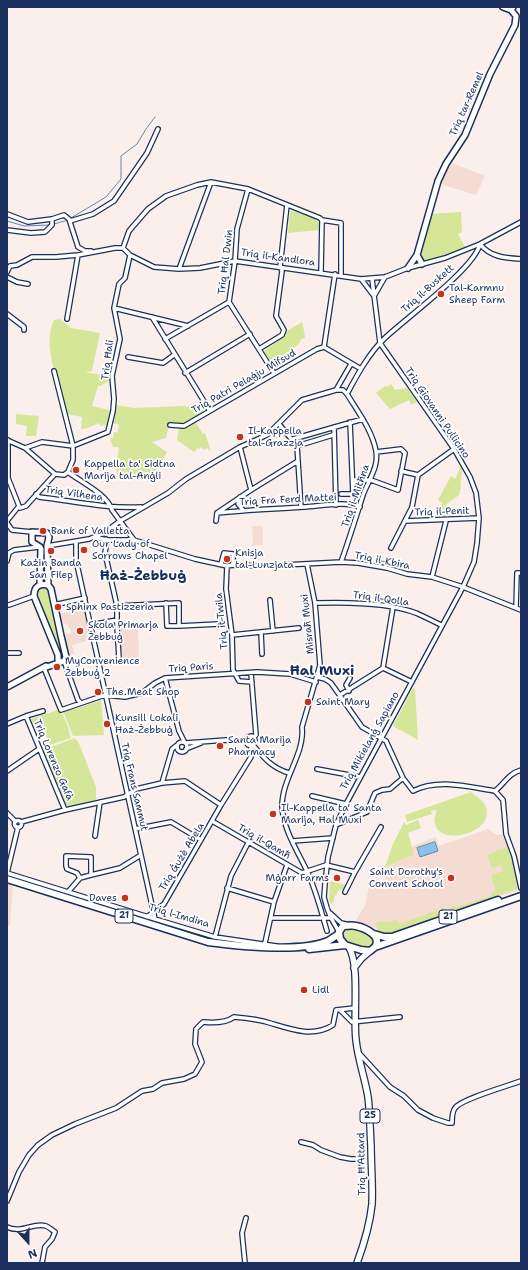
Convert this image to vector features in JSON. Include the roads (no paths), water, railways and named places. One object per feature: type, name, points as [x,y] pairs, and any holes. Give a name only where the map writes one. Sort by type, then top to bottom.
[{"type":"highway","name":"Triq l-Imdina","points":[[7,879],[208,942],[242,946],[280,947],[313,944],[329,940],[339,933],[342,926],[350,925]]},
{"type":"highway","name":"21","points":[[350,925],[384,937],[392,937],[521,892]]},
{"type":"highway","name":"Triq l-Imdina","points":[[242,946],[251,949],[282,950],[347,946],[361,950],[373,949],[521,896]]},
{"type":"highway","points":[[339,933],[340,939],[347,946]]},
{"type":"highway","points":[[373,949],[377,944],[374,934]]},
{"type":"main road","name":"Triq Ħ'Attard","points":[[347,946],[352,954],[354,968],[355,1022],[358,1051],[368,1096],[372,1179],[372,1204],[366,1238],[358,1263]]},
{"type":"main road","points":[[354,968],[361,959],[373,949]]},
{"type":"street","points":[[503,7],[512,9]]},
{"type":"street","name":"Triq tar-Remel","points":[[408,268],[417,255],[438,181],[446,164],[465,135],[490,74],[515,25],[518,16],[512,9]]},
{"type":"street","points":[[70,221],[94,214],[114,201],[147,153],[158,129]]},
{"type":"street","points":[[179,269],[211,182]]},
{"type":"street","points":[[7,272],[10,266],[17,265],[32,257],[78,255],[115,248],[123,248],[129,231],[148,209],[166,196],[197,184],[211,182],[248,189],[322,220],[341,223],[341,275]]},
{"type":"street","name":"Triq Ħal Dwin","points":[[248,189],[237,229],[235,261],[229,302],[274,373]]},
{"type":"street","points":[[259,349],[282,335],[284,330],[276,316],[282,271],[280,267],[287,205]]},
{"type":"street","points":[[7,214],[28,222],[52,219],[64,215],[70,221],[78,248],[93,252]]},
{"type":"street","points":[[7,230],[31,233],[45,232],[52,225],[52,219]]},
{"type":"street","points":[[321,272],[322,220]]},
{"type":"street","name":"Triq il-Buskett","points":[[361,279],[385,277],[408,268],[445,258],[480,244],[521,222]]},
{"type":"street","points":[[480,244],[490,254],[501,258],[521,259]]},
{"type":"street","name":"Triq il-Buskett","points":[[361,369],[380,343],[453,278],[478,251],[480,244]]},
{"type":"street","name":"Triq il-Kandlora","points":[[123,248],[130,255],[154,267],[179,269],[200,268],[235,261],[321,272],[361,279]]},
{"type":"street","points":[[67,319],[78,255]]},
{"type":"street","name":"Triq Ħali","points":[[73,446],[108,432],[114,399],[112,376],[120,339],[114,308],[119,284],[125,278],[130,255]]},
{"type":"street","points":[[417,255],[422,264]]},
{"type":"street","points":[[93,537],[104,533],[120,521],[168,493],[186,478],[240,447],[267,435],[302,400],[336,390],[343,390],[347,394],[361,369],[324,347],[335,274]]},
{"type":"street","points":[[7,277],[17,282],[28,284]]},
{"type":"street","points":[[374,296],[385,277]]},
{"type":"street","points":[[361,279],[374,296]]},
{"type":"street","points":[[372,279],[380,343]]},
{"type":"street","points":[[165,339],[229,302]]},
{"type":"street","points":[[114,308],[188,326]]},
{"type":"street","points":[[7,314],[24,327],[24,330]]},
{"type":"street","points":[[152,317],[174,355],[210,411]]},
{"type":"street","points":[[185,372],[250,334]]},
{"type":"street","name":"Triq Giovanni Pullicino","points":[[380,343],[454,449],[470,477],[476,493],[479,518],[474,562],[463,587]]},
{"type":"street","name":"Triq Patri Pelaġju Mifsud","points":[[170,425],[184,426],[274,373],[317,349],[324,347]]},
{"type":"street","points":[[128,357],[163,363],[174,355]]},
{"type":"street","points":[[336,390],[351,364]]},
{"type":"street","points":[[19,506],[8,477],[7,440],[25,448],[55,474],[64,475],[68,472],[73,460],[73,446],[54,370]]},
{"type":"street","name":"Triq il-Mitħna","points":[[341,562],[365,489],[375,467],[376,452],[363,419],[347,394]]},
{"type":"street","points":[[293,439],[363,419]]},
{"type":"street","points":[[341,494],[353,494],[350,422]]},
{"type":"street","points":[[279,424],[298,446],[301,507]]},
{"type":"street","points":[[334,427],[336,505]]},
{"type":"street","points":[[298,446],[334,435]]},
{"type":"street","points":[[25,448],[42,442],[73,446]]},
{"type":"street","points":[[240,447],[251,490]]},
{"type":"street","points":[[353,480],[370,480],[398,490],[405,453],[401,449],[376,452]]},
{"type":"street","points":[[390,548],[412,507],[418,475],[454,449]]},
{"type":"street","points":[[216,521],[216,513],[298,462]]},
{"type":"street","points":[[401,471],[418,475]]},
{"type":"street","points":[[68,472],[96,491],[110,506],[134,540]]},
{"type":"street","points":[[19,506],[20,508],[26,506],[55,474]]},
{"type":"street","name":"Triq Vilhena","points":[[36,494],[39,497],[104,507],[143,507]]},
{"type":"street","points":[[240,497],[238,504],[243,510]]},
{"type":"street","name":"Triq Fra Ferd Mattei","points":[[216,513],[336,505],[360,506]]},
{"type":"street","points":[[19,506],[7,522],[12,530],[47,533],[49,538],[56,544]]},
{"type":"street","name":"Triq il-Penit","points":[[405,521],[446,521],[479,518]]},
{"type":"street","points":[[432,578],[446,521]]},
{"type":"street","points":[[26,548],[32,542],[32,532]]},
{"type":"street","points":[[104,533],[104,537],[107,540],[105,553],[117,606],[119,658]]},
{"type":"street","name":"Triq il-Kbira","points":[[47,546],[93,537],[107,540],[134,540],[195,560],[227,566],[265,566],[341,562],[358,563],[432,578],[463,587],[521,610]]},
{"type":"street","points":[[7,688],[66,657],[51,589],[48,585],[47,546],[49,538]]},
{"type":"street","name":"Triq Frans Sammut","points":[[76,541],[76,560],[155,920]]},
{"type":"street","points":[[32,542],[41,549],[40,584],[35,590],[34,596],[78,700],[81,703]]},
{"type":"street","points":[[7,561],[8,553],[14,550],[40,547]]},
{"type":"street","points":[[221,564],[224,552],[232,554],[233,565]]},
{"type":"street","name":"Misraħ Muxi","points":[[308,564],[315,603],[320,665],[302,726],[303,734],[296,760],[289,773],[282,805],[284,818],[292,841],[308,872],[328,931]]},
{"type":"street","name":"Triq it-Twila","points":[[227,566],[226,589],[232,634],[234,673]]},
{"type":"street","points":[[516,608],[519,573]]},
{"type":"street","points":[[40,584],[48,585]]},
{"type":"street","name":"Triq Mikielanġ Sapiano","points":[[339,933],[331,918],[324,897],[326,865],[336,825],[360,777],[463,587]]},
{"type":"street","points":[[7,605],[34,596]]},
{"type":"street","points":[[54,605],[85,598]]},
{"type":"street","points":[[270,600],[273,631]]},
{"type":"street","name":"Triq il-Qolla","points":[[315,603],[355,602],[393,607],[415,613],[442,626]]},
{"type":"street","points":[[166,603],[167,626],[219,624]]},
{"type":"street","points":[[117,606],[179,603],[179,626]]},
{"type":"street","points":[[340,695],[383,668],[393,607]]},
{"type":"street","points":[[91,626],[117,620]]},
{"type":"street","points":[[232,634],[299,628]]},
{"type":"street","points":[[261,632],[262,654]]},
{"type":"street","points":[[7,653],[19,653]]},
{"type":"street","name":"Triq Paris","points":[[44,668],[61,710],[105,695],[125,697],[142,693],[155,683],[165,678],[266,672],[290,674],[316,682]]},
{"type":"street","points":[[383,668],[412,682]]},
{"type":"street","points":[[234,673],[238,681],[252,682]]},
{"type":"street","points":[[251,673],[256,735],[254,737],[255,742],[252,745]]},
{"type":"street","points":[[317,677],[331,683],[362,727],[386,741],[403,778],[413,790],[424,785],[454,785],[495,792],[503,800],[506,834],[514,856],[521,888]]},
{"type":"street","points":[[165,678],[179,731],[185,743],[186,749]]},
{"type":"street","points":[[348,691],[346,685],[350,678]]},
{"type":"street","points":[[7,724],[26,716],[43,712]]},
{"type":"street","name":"Triq Lorenzo Gafà","points":[[26,716],[65,810]]},
{"type":"street","points":[[179,731],[179,751]]},
{"type":"street","points":[[246,741],[248,737],[254,737]]},
{"type":"street","points":[[162,782],[172,750],[181,742],[226,740],[246,741],[248,745],[252,745],[278,770],[289,773]]},
{"type":"street","points":[[170,757],[179,751],[184,752],[186,749],[204,742]]},
{"type":"street","name":"Triq Ġużè Abela","points":[[147,917],[164,904],[251,757],[252,745]]},
{"type":"street","points":[[7,771],[39,749]]},
{"type":"street","points":[[317,769],[360,777]]},
{"type":"street","points":[[495,792],[503,786],[509,776],[514,772],[521,770]]},
{"type":"street","points":[[336,825],[367,812],[375,793],[390,789],[403,778]]},
{"type":"street","points":[[15,821],[18,820],[21,822],[65,810],[124,797],[136,789],[162,782],[185,781],[221,806]]},
{"type":"street","points":[[312,796],[346,804]]},
{"type":"street","points":[[94,836],[100,802]]},
{"type":"street","points":[[7,813],[15,821],[14,825],[18,827]]},
{"type":"street","name":"Triq il-Qamħ","points":[[212,821],[302,873],[308,872]]},
{"type":"street","points":[[7,873],[18,827],[21,826],[21,822]]},
{"type":"street","points":[[135,829],[171,822],[201,840]]},
{"type":"street","points":[[345,892],[381,827]]},
{"type":"street","points":[[292,841],[333,838]]},
{"type":"street","points":[[215,937],[231,876],[248,843]]},
{"type":"street","points":[[68,892],[80,878],[120,868],[141,855]]},
{"type":"street","points":[[80,878],[77,873],[68,871],[66,868],[66,856],[91,857],[91,875]]},
{"type":"street","points":[[266,943],[274,902],[287,865]]},
{"type":"street","points":[[308,872],[326,865],[355,872]]},
{"type":"street","name":"Triq l-Imdina","points":[[7,873],[155,920],[215,937],[238,941],[266,943],[280,947]]},
{"type":"street","points":[[227,888],[274,902]]},
{"type":"street","points":[[330,912],[341,922],[350,925]]},
{"type":"street","points":[[271,918],[331,918]]},
{"type":"street","points":[[7,1201],[19,1172],[29,1155],[38,1145],[76,1124],[116,1108],[142,1091],[153,1089],[162,1083],[184,1079],[194,1074],[202,1062],[195,1044],[196,1029],[203,1022],[211,1023],[229,1020],[234,1017],[247,1018],[292,1030],[307,1032],[333,1025],[336,1010],[355,1008]]},
{"type":"street","points":[[340,1010],[350,1021],[355,1022],[400,1017]]},
{"type":"street","points":[[358,1051],[390,1088],[404,1096],[418,1110],[433,1118],[448,1123],[452,1123],[454,1109],[467,1100],[520,1081]]},
{"type":"street","points":[[301,1142],[313,1145],[340,1157],[351,1159],[362,1158]]},
{"type":"street","points":[[245,1263],[242,1233],[246,1218]]},
{"type":"street","points":[[7,1227],[20,1230],[38,1225],[46,1226],[55,1232],[52,1239],[45,1247],[42,1263]]},
{"type":"water","points":[[435,842],[438,851],[420,857],[417,848]]},
{"type":"waterway","points":[[71,218],[106,197],[121,179],[121,156],[137,144],[155,117]]},
{"type":"waterway","points":[[54,224],[68,220]]},
{"type":"waterway","points":[[7,221],[24,226],[49,225]]},
{"type":"place","name":"Tal-Karmnu Sheep Farm","points":[[441,294]]},
{"type":"place","name":"Il-Kappella tal-Grazzja","points":[[240,437]]},
{"type":"place","name":"Kappella ta' Sidtna Marija tal-Anġli","points":[[76,470]]},
{"type":"place","name":"Bank of Valletta","points":[[43,531]]},
{"type":"place","name":"Our Lady of Sorrows Chapel","points":[[84,550]]},
{"type":"place","name":"Każin Banda San Filep","points":[[51,551]]},
{"type":"place","name":"Knisja tal-Lunzjata","points":[[227,559]]},
{"type":"place","name":"Sphinx Pastizzeria","points":[[58,607]]},
{"type":"place","name":"Skola Primarja Żebbuġ","points":[[80,631]]},
{"type":"place","name":"MyConvenience Żebbuġ 2","points":[[57,667]]},
{"type":"place","name":"The Meat Shop","points":[[98,692]]},
{"type":"place","name":"Saint Mary","points":[[308,702]]},
{"type":"place","name":"Kunsill Lokali Ħaż-Żebbuġ","points":[[107,724]]},
{"type":"place","name":"Santa Marija Pharmacy","points":[[220,746]]},
{"type":"place","name":"Il-Kappella ta' Santa Marija, Ħal Muxi","points":[[273,814]]},
{"type":"place","name":"Mġarr Farms","points":[[337,878]]},
{"type":"place","name":"Saint Dorothy's Convent School","points":[[451,878]]},
{"type":"place","name":"Daves","points":[[125,898]]},
{"type":"place","name":"Lidl","points":[[304,990]]},
{"type":"district","name":"Ħaż-Żebbuġ","points":[[143,576]]},
{"type":"district","name":"Ħal Muxi","points":[[322,671]]}]
